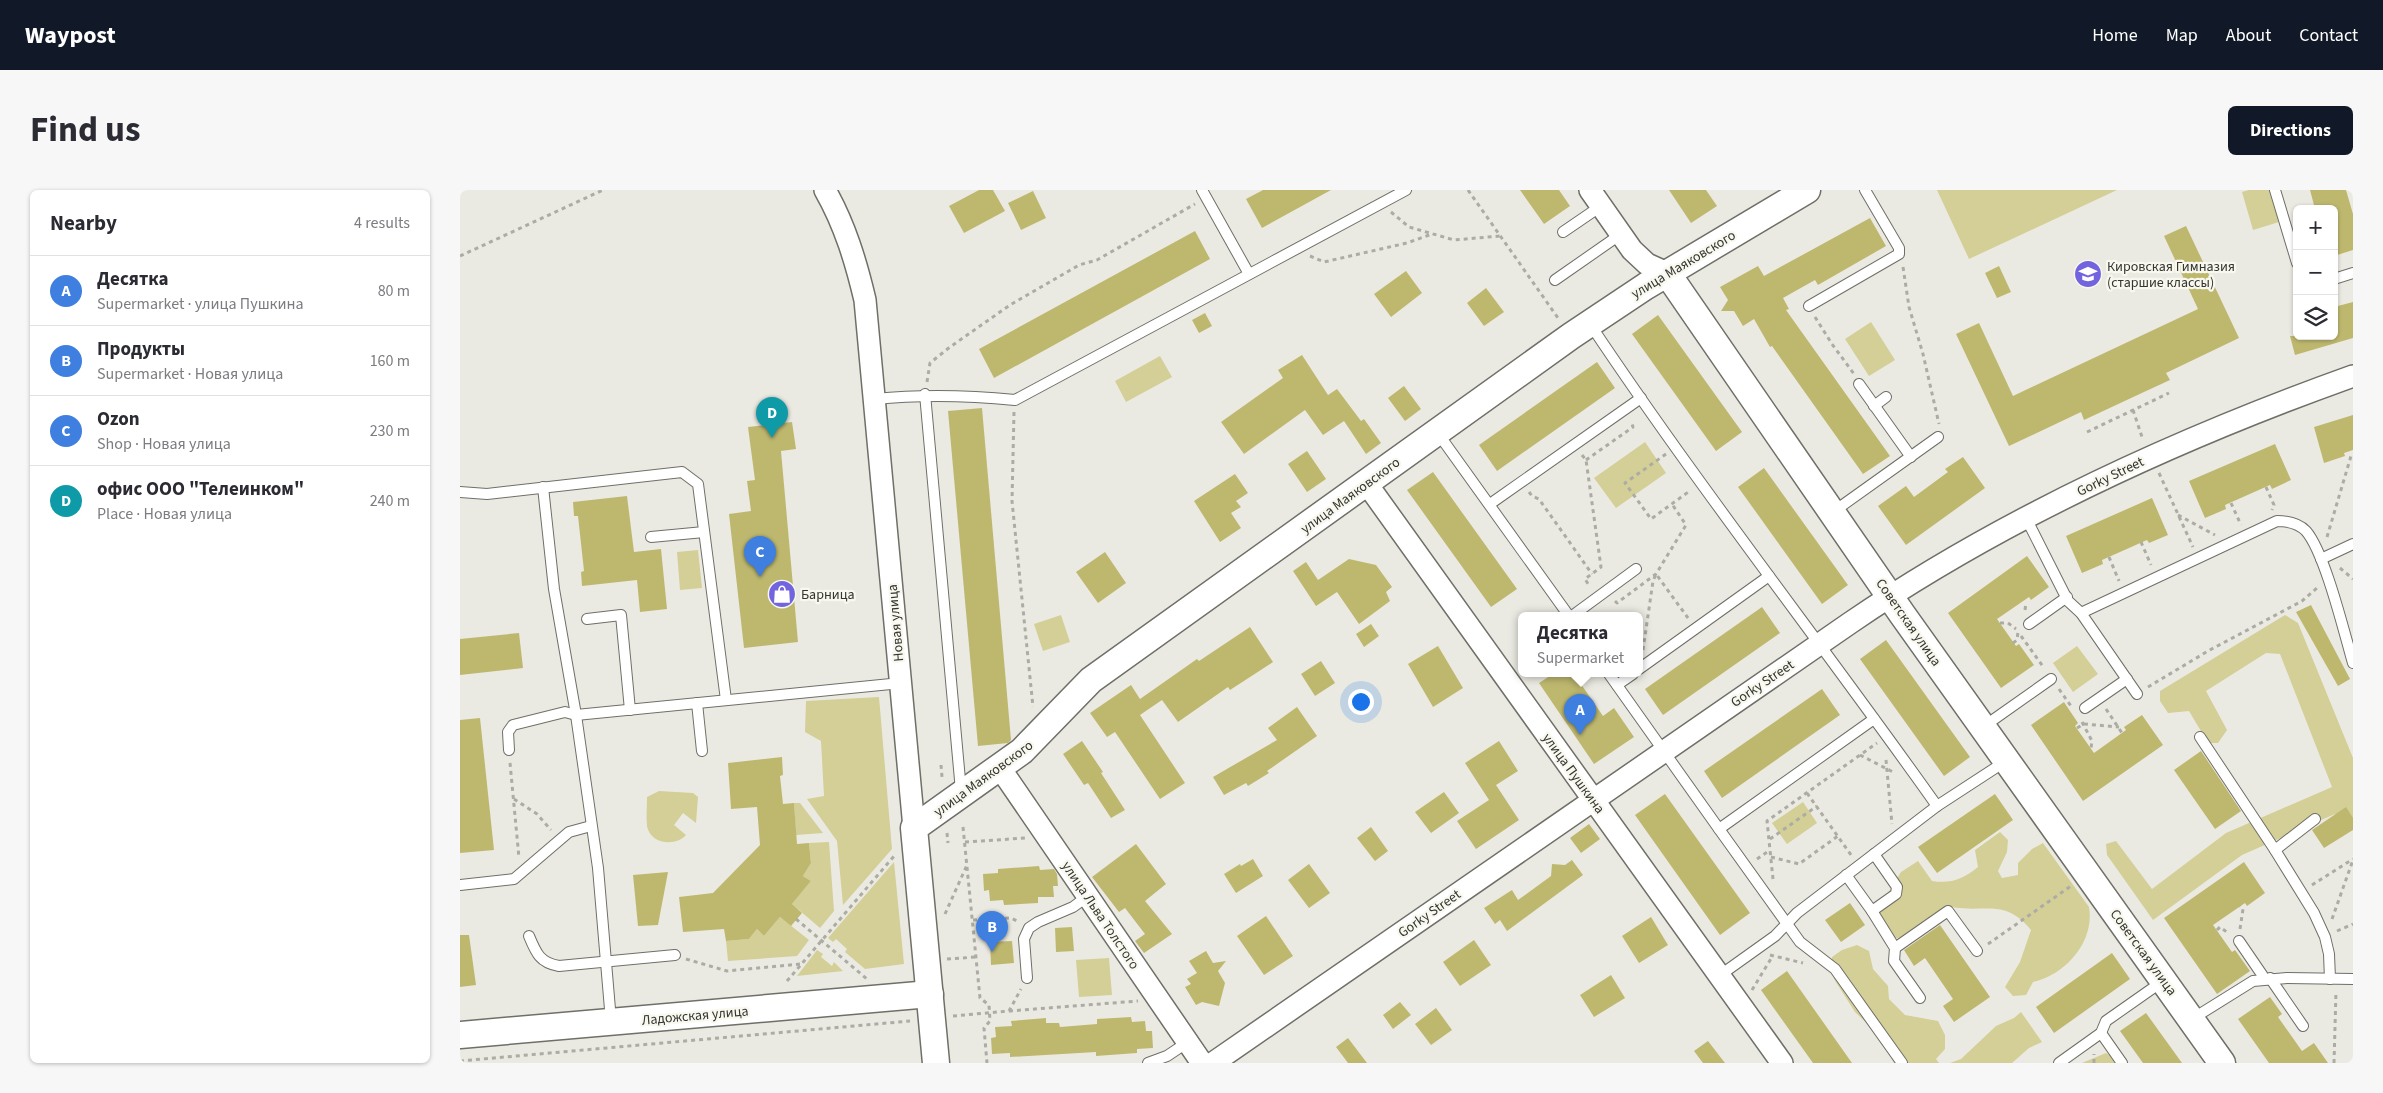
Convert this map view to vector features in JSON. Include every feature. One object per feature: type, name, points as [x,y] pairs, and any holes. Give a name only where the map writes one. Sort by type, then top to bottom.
[{"type":"street","name":"Новая улица","points":[[825,190],[843,227],[856,263],[865,300],[936,1063]]},
{"type":"street","name":"улица Маяковского","points":[[914,828],[1000,768],[1039,736],[1091,680],[1437,432],[1580,330],[1667,274],[1807,190]]},
{"type":"street","name":"Советская улица","points":[[1596,198],[1632,250],[1647,264],[1667,274],[1890,596],[2222,1063]]},
{"type":"street","name":"Gorky Street","points":[[1213,1063],[1820,643],[1935,568],[2026,518],[2151,456],[2244,416],[2353,376]]},
{"type":"street","name":"улица Пушкина","points":[[1367,484],[1782,1063]]},
{"type":"street","name":"улица Льва Толстого","points":[[1000,768],[1202,1063]]},
{"type":"street","name":"Ладожская улица","points":[[460,1035],[930,994]]},
{"type":"lane","points":[[875,399],[925,394],[970,395],[1015,400],[1406,190]]},
{"type":"lane","points":[[1809,306],[1899,254],[1899,248],[1866,190]]},
{"type":"lane","points":[[2275,190],[2293,250]]},
{"type":"lane","points":[[1204,194],[1249,274]]},
{"type":"lane","points":[[1563,232],[1596,198]]},
{"type":"lane","points":[[1555,280],[1621,234]]},
{"type":"lane","points":[[2338,277],[2353,273]]},
{"type":"lane","points":[[1580,330],[1641,398],[1769,576],[1820,643],[1885,737],[1937,806]]},
{"type":"lane","points":[[1859,384],[1911,457]]},
{"type":"lane","points":[[925,394],[961,795]]},
{"type":"lane","points":[[1874,406],[1886,397]]},
{"type":"lane","points":[[1490,504],[1641,398]]},
{"type":"lane","points":[[1437,432],[1568,612]]},
{"type":"lane","points":[[1832,512],[1938,437]]},
{"type":"lane","points":[[460,492],[487,494],[682,472],[698,484],[726,700]]},
{"type":"lane","points":[[543,487],[554,589],[576,715],[598,868],[611,1022]]},
{"type":"lane","points":[[2026,518],[2067,597],[2081,613],[2137,694]]},
{"type":"lane","points":[[2081,613],[2277,521],[2286,521],[2297,524],[2305,531],[2321,559],[2353,663]]},
{"type":"lane","points":[[651,538],[704,532]]},
{"type":"lane","points":[[2321,559],[2353,544]]},
{"type":"lane","points":[[1577,612],[1636,569]]},
{"type":"lane","points":[[1643,666],[1769,576]]},
{"type":"lane","points":[[2029,624],[2067,597]]},
{"type":"lane","points":[[587,618],[621,615],[630,710]]},
{"type":"lane","points":[[1611,677],[1800,942],[1822,961],[1835,969],[1902,1063]]},
{"type":"lane","points":[[1617,685],[1628,677]]},
{"type":"lane","points":[[1983,727],[2051,679]]},
{"type":"lane","points":[[2085,708],[2127,679]]},
{"type":"lane","points":[[509,750],[508,732],[513,725],[565,712],[576,715],[901,684]]},
{"type":"lane","points":[[697,703],[702,752]]},
{"type":"lane","points":[[1719,829],[1874,719]]},
{"type":"lane","points":[[2200,737],[2301,892],[2325,937],[2333,980]]},
{"type":"lane","points":[[1719,976],[1775,936],[1797,913],[1937,806],[2007,760]]},
{"type":"lane","points":[[2275,850],[2315,819]]},
{"type":"lane","points":[[460,885],[514,879],[569,832],[591,826]]},
{"type":"lane","points":[[1872,911],[1896,894],[1898,887],[1874,854]]},
{"type":"lane","points":[[1846,875],[1872,911],[1895,948],[1894,961],[1920,998]]},
{"type":"lane","points":[[1027,978],[1024,939],[1029,928],[1072,907],[1088,896]]},
{"type":"lane","points":[[1895,948],[1948,911],[1977,952]]},
{"type":"lane","points":[[529,936],[538,957],[548,964],[559,966],[675,956]]},
{"type":"lane","points":[[2239,941],[2303,1026]]},
{"type":"lane","points":[[2192,1019],[2253,981],[2267,979],[2353,979]]},
{"type":"lane","points":[[2059,1063],[2101,1033],[2106,1021],[2164,980]]},
{"type":"lane","points":[[2101,1033],[2122,1063]]},
{"type":"lane","points":[[1148,1063],[1167,1056],[1188,1042]]},
{"type":"path","points":[[460,256],[603,190]]},
{"type":"path","points":[[1468,190],[1500,236],[1580,330]]},
{"type":"path","points":[[925,394],[930,363],[950,346],[1010,305],[1080,265],[1097,260],[1134,237],[1164,223],[1204,194]]},
{"type":"path","points":[[1381,203],[1409,227],[1432,234],[1454,240],[1500,236]]},
{"type":"path","points":[[1302,246],[1312,258],[1324,262],[1407,243],[1432,234]]},
{"type":"path","points":[[1899,254],[1907,284],[1909,307],[1937,413],[1938,437]]},
{"type":"path","points":[[1809,306],[1859,384]]},
{"type":"path","points":[[2087,432],[2169,393]]},
{"type":"path","points":[[1015,400],[1012,501],[1033,710]]},
{"type":"path","points":[[1586,460],[1633,427],[1628,407]]},
{"type":"path","points":[[2132,410],[2144,442]]},
{"type":"path","points":[[1575,444],[1586,460],[1601,567],[1585,579],[1598,598]]},
{"type":"path","points":[[2321,559],[2352,455],[2350,451]]},
{"type":"path","points":[[1658,459],[1625,483],[1651,519],[1702,483]]},
{"type":"path","points":[[2160,476],[2198,559]]},
{"type":"path","points":[[1522,481],[1532,496],[1539,499],[1592,574]]},
{"type":"path","points":[[2231,502],[2246,536]]},
{"type":"path","points":[[1643,637],[1653,581],[1686,525],[1672,504]]},
{"type":"path","points":[[2178,515],[2231,543]]},
{"type":"path","points":[[2142,542],[2157,578]]},
{"type":"path","points":[[2108,557],[2124,593]]},
{"type":"path","points":[[1608,590],[1617,603],[1656,574]]},
{"type":"path","points":[[1656,574],[1696,628]]},
{"type":"path","points":[[2137,694],[2208,651],[2302,601],[2327,580]]},
{"type":"path","points":[[2000,623],[2008,623],[2018,632],[2017,640],[2013,643]]},
{"type":"path","points":[[2098,699],[2122,733]]},
{"type":"path","points":[[2080,719],[2092,740],[2091,748]]},
{"type":"path","points":[[2077,728],[2084,724],[2119,728]]},
{"type":"path","points":[[1775,907],[1767,821],[1885,737]]},
{"type":"path","points":[[1885,737],[1893,840]]},
{"type":"path","points":[[509,750],[520,874]]},
{"type":"path","points":[[1860,755],[1923,787]]},
{"type":"path","points":[[941,765],[942,777]]},
{"type":"path","points":[[1807,793],[1859,866]]},
{"type":"path","points":[[514,799],[537,814],[560,840]]},
{"type":"path","points":[[1769,840],[1817,806]]},
{"type":"path","points":[[963,827],[980,998],[989,1005],[990,1020],[984,1028],[987,1063]]},
{"type":"path","points":[[947,832],[948,843]]},
{"type":"path","points":[[965,842],[1046,836]]},
{"type":"path","points":[[1771,858],[1799,864],[1838,836]]},
{"type":"path","points":[[787,981],[892,857],[901,852]]},
{"type":"path","points":[[2301,892],[2353,860]]},
{"type":"path","points":[[2325,937],[2353,860]]},
{"type":"path","points":[[942,920],[967,865]]},
{"type":"path","points":[[1977,952],[2075,884]]},
{"type":"path","points":[[2239,941],[2243,909],[2240,906]]},
{"type":"path","points":[[972,920],[1011,918],[1029,928]]},
{"type":"path","points":[[796,919],[868,980]]},
{"type":"path","points":[[1754,951],[1807,964]]},
{"type":"path","points":[[675,956],[727,971],[801,964]]},
{"type":"path","points":[[947,959],[976,957]]},
{"type":"path","points":[[1009,1011],[1027,978]]},
{"type":"path","points":[[2333,980],[2334,1063]]},
{"type":"path","points":[[953,1016],[1159,1000]]},
{"type":"path","points":[[460,1061],[910,1021]]},
{"type":"shaded area","points":[[1937,190],[2117,190],[1969,259]]},
{"type":"shaded area","points":[[2269,190],[2279,222],[2253,230],[2242,192]]},
{"type":"shaded area","points":[[1871,322],[1895,360],[1869,376],[1845,339]]},
{"type":"shaded area","points":[[1160,356],[1172,377],[1126,402],[1115,381]]},
{"type":"shaded area","points":[[1645,442],[1666,473],[1616,508],[1594,478]]},
{"type":"shaded area","points":[[698,550],[702,588],[680,590],[677,552]]},
{"type":"shaded area","points":[[1061,615],[1070,642],[1043,651],[1034,624]]},
{"type":"shaded area","points":[[2285,615],[2298,623],[2353,758],[2353,826],[2343,826],[2335,814],[2242,855],[2153,920],[2107,855],[2106,844],[2116,841],[2152,889],[2226,833],[2332,787],[2280,654],[2266,653],[2206,691],[2227,730],[2218,743],[2208,743],[2189,711],[2168,713],[2160,701],[2160,691]]},
{"type":"shaded area","points":[[2077,646],[2098,674],[2073,692],[2053,663]]},
{"type":"shaded area","points":[[879,697],[892,849],[843,905],[837,841],[807,799],[824,796],[821,741],[805,732],[806,701]]},
{"type":"shaded area","points":[[659,791],[693,793],[698,797],[696,823],[683,813],[674,825],[686,835],[676,841],[663,842],[653,837],[649,832],[647,826],[647,797]]},
{"type":"shaded area","points":[[1803,802],[1817,823],[1787,844],[1772,823]]},
{"type":"shaded area","points":[[794,803],[800,803],[823,833],[796,835]]},
{"type":"shaded area","points":[[2000,832],[2008,840],[2007,852],[1998,871],[2002,878],[2018,875],[2018,863],[2032,849],[2043,843],[2089,907],[2090,920],[2087,932],[2083,944],[2076,955],[2057,972],[2033,982],[2026,995],[2013,996],[2005,987],[2020,962],[2031,930],[2022,920],[2012,914],[2003,910],[1951,907],[1920,929],[1897,938],[1887,937],[1879,930],[1873,917],[1901,872],[1918,861],[1932,881],[1951,881],[1967,875],[1978,867],[1975,850]]},
{"type":"shaded area","points":[[829,842],[834,911],[820,928],[792,904],[811,881],[803,876],[811,863],[809,843]]},
{"type":"shaded area","points":[[894,862],[904,964],[865,969],[845,952],[847,949],[836,939],[833,942],[828,938]]},
{"type":"shaded area","points":[[780,917],[809,940],[797,956],[728,961],[726,941],[749,939],[757,929],[764,936]]},
{"type":"shaded area","points":[[1857,945],[1869,951],[1873,969],[1888,986],[1889,999],[1905,1015],[1938,1021],[1945,1035],[1945,1049],[1936,1059],[1939,1063],[1894,1063],[1880,1036],[1855,1012],[1834,979],[1831,967],[1832,957],[1842,950]]},
{"type":"shaded area","points":[[817,950],[823,954],[821,957],[832,966],[834,962],[843,971],[797,976]]},
{"type":"shaded area","points":[[1109,958],[1112,995],[1079,997],[1076,960]]},
{"type":"shaded area","points":[[2021,1012],[2042,1042],[2029,1048],[2012,1063],[1950,1063],[1961,1059],[1996,1026],[2014,1018]]},
{"type":"shaded area","points":[[2106,1053],[2113,1057],[2116,1063],[2082,1063]]},
{"type":"building","points":[[979,190],[993,190],[1005,211],[964,233],[949,206]]},
{"type":"building","points":[[1263,190],[1331,190],[1262,228],[1246,199]]},
{"type":"building","points":[[1520,190],[1559,190],[1570,206],[1544,224]]},
{"type":"building","points":[[1669,190],[1706,190],[1717,206],[1691,223]]},
{"type":"building","points":[[2310,190],[2346,190],[2353,214],[2353,250],[2338,255],[2338,205],[2314,205]]},
{"type":"building","points":[[1033,191],[1046,218],[1021,230],[1008,203]]},
{"type":"building","points":[[1870,218],[1886,246],[1818,285],[1815,280],[1783,298],[1789,309],[1786,310],[1890,456],[1863,474],[1772,346],[1770,347],[1754,319],[1743,326],[1734,311],[1721,311],[1728,300],[1720,287],[1758,266],[1764,276]]},
{"type":"building","points":[[2186,226],[2239,338],[2166,373],[2170,380],[2084,420],[2081,412],[2009,446],[1956,334],[1979,323],[2013,396],[2198,309],[2164,236]]},
{"type":"building","points":[[1195,231],[1210,259],[994,378],[979,349]]},
{"type":"building","points":[[1999,266],[2011,292],[1997,298],[1985,273]]},
{"type":"building","points":[[1406,271],[1422,293],[1391,317],[1374,294]]},
{"type":"building","points":[[1486,288],[1504,312],[1484,326],[1467,303]]},
{"type":"building","points":[[2353,302],[2353,338],[2295,355],[2290,336],[2293,336],[2293,340],[2338,340],[2338,306]]},
{"type":"building","points":[[1205,313],[1212,326],[1199,333],[1192,320]]},
{"type":"building","points":[[1658,315],[1742,432],[1716,451],[1632,334]]},
{"type":"building","points":[[1302,355],[1328,395],[1337,389],[1361,421],[1364,419],[1381,443],[1366,454],[1344,421],[1323,435],[1305,410],[1244,454],[1221,422],[1283,378],[1278,370]]},
{"type":"building","points":[[1597,362],[1615,388],[1497,471],[1479,445]]},
{"type":"building","points":[[1404,386],[1421,409],[1405,421],[1388,398]]},
{"type":"building","points":[[982,408],[1011,740],[1008,743],[978,746],[948,411]]},
{"type":"building","points":[[2353,415],[2353,450],[2344,453],[2345,456],[2324,463],[2314,427]]},
{"type":"building","points":[[792,422],[796,449],[781,451],[798,642],[744,648],[729,514],[751,511],[747,481],[755,480],[748,427]]},
{"type":"building","points":[[2275,444],[2291,480],[2272,489],[2270,485],[2225,505],[2226,509],[2205,518],[2189,481]]},
{"type":"building","points":[[1307,451],[1326,479],[1307,492],[1288,464]]},
{"type":"building","points":[[1963,457],[1985,488],[1906,545],[1878,506],[1906,486],[1914,497],[1948,472],[1945,469]]},
{"type":"building","points":[[1764,468],[1848,585],[1822,604],[1738,487]]},
{"type":"building","points":[[1433,472],[1517,589],[1491,607],[1407,490]]},
{"type":"building","points":[[1235,474],[1248,493],[1236,501],[1241,507],[1231,513],[1241,528],[1220,542],[1194,501]]},
{"type":"building","points":[[627,496],[634,552],[661,549],[667,609],[640,612],[637,580],[582,586],[581,572],[584,571],[578,516],[574,516],[573,502]]},
{"type":"building","points":[[2152,498],[2168,535],[2149,543],[2147,540],[2102,560],[2103,564],[2082,573],[2066,536]]},
{"type":"building","points":[[1105,552],[1126,583],[1098,603],[1076,572]]},
{"type":"building","points":[[2027,556],[2049,587],[2031,600],[2029,597],[1997,619],[2016,646],[2019,644],[2034,665],[2001,688],[1948,613]]},
{"type":"building","points":[[1349,559],[1376,565],[1392,587],[1386,592],[1390,601],[1359,624],[1337,592],[1316,606],[1293,571],[1306,562],[1318,580]]},
{"type":"building","points":[[2311,605],[2350,679],[2338,686],[2296,612]]},
{"type":"building","points":[[1762,607],[1780,633],[1663,715],[1645,689]]},
{"type":"building","points":[[1371,624],[1379,636],[1364,647],[1356,634]]},
{"type":"building","points":[[1250,627],[1273,662],[1230,690],[1228,687],[1178,722],[1162,700],[1140,715],[1185,783],[1160,799],[1115,732],[1107,737],[1090,713],[1131,685],[1140,699],[1197,659],[1199,661]]},
{"type":"building","points":[[519,633],[523,668],[460,675],[460,639]]},
{"type":"building","points":[[1886,640],[1970,757],[1944,776],[1860,659]]},
{"type":"building","points":[[1438,646],[1463,688],[1433,707],[1408,664]]},
{"type":"building","points":[[1321,661],[1335,683],[1315,696],[1301,674]]},
{"type":"building","points":[[1548,677],[1576,677],[1603,716],[1614,708],[1634,737],[1594,764],[1539,683]]},
{"type":"building","points":[[1822,689],[1840,715],[1722,798],[1704,771]]},
{"type":"building","points":[[2064,702],[2078,723],[2075,726],[2094,753],[2126,730],[2124,727],[2142,715],[2163,745],[2083,801],[2031,725]]},
{"type":"building","points":[[1297,707],[1317,736],[1267,771],[1269,773],[1248,786],[1246,783],[1224,795],[1213,777],[1277,740],[1268,728]]},
{"type":"building","points":[[480,718],[494,850],[460,853],[460,720]]},
{"type":"building","points":[[1082,741],[1125,810],[1111,818],[1088,783],[1084,785],[1063,754]]},
{"type":"building","points":[[1499,741],[1518,771],[1496,785],[1519,820],[1476,849],[1457,821],[1489,800],[1465,763]]},
{"type":"building","points":[[2201,751],[2241,811],[2215,829],[2174,770]]},
{"type":"building","points":[[782,757],[783,775],[780,776],[783,804],[794,803],[797,844],[809,843],[811,863],[803,876],[811,881],[792,904],[802,913],[791,926],[780,917],[764,936],[757,929],[749,939],[726,941],[724,929],[683,932],[679,897],[713,893],[760,845],[757,807],[731,809],[728,763]]},
{"type":"building","points":[[1444,792],[1459,813],[1431,833],[1415,812]]},
{"type":"building","points":[[1665,794],[1750,913],[1720,935],[1635,815]]},
{"type":"building","points":[[1995,794],[2013,820],[1937,873],[1918,847]]},
{"type":"building","points":[[2346,807],[2353,818],[2353,830],[2324,848],[2312,830]]},
{"type":"building","points":[[1589,824],[1600,839],[1581,853],[1570,838]]},
{"type":"building","points":[[1371,827],[1388,851],[1375,861],[1357,838]]},
{"type":"building","points":[[1136,844],[1166,884],[1145,901],[1172,934],[1144,953],[1135,941],[1145,934],[1125,908],[1119,912],[1092,877]]},
{"type":"building","points":[[1253,859],[1263,876],[1236,893],[1224,874],[1240,864],[1241,866]]},
{"type":"building","points":[[1572,860],[1583,875],[1507,931],[1500,920],[1495,924],[1484,908],[1512,890],[1518,900],[1551,876],[1552,864],[1565,865]]},
{"type":"building","points":[[2244,862],[2265,893],[2247,906],[2245,903],[2213,925],[2232,952],[2235,950],[2250,971],[2217,994],[2164,918]]},
{"type":"building","points":[[1309,864],[1330,893],[1309,908],[1288,880]]},
{"type":"building","points":[[1039,866],[1040,870],[1054,869],[1057,874],[1058,886],[1053,886],[1054,897],[1038,897],[1038,903],[1004,905],[1003,900],[990,901],[989,890],[984,891],[983,874],[998,873],[998,869]]},
{"type":"building","points":[[668,872],[658,925],[638,926],[633,875]]},
{"type":"building","points":[[1850,903],[1865,925],[1841,942],[1825,920]]},
{"type":"building","points":[[1266,916],[1293,956],[1264,975],[1237,936]]},
{"type":"building","points":[[1651,917],[1668,945],[1639,963],[1622,936]]},
{"type":"building","points":[[1940,925],[1990,997],[1954,1022],[1943,1006],[1953,999],[1925,958],[1914,966],[1904,950]]},
{"type":"building","points":[[1072,927],[1074,951],[1056,952],[1055,928]]},
{"type":"building","points":[[460,935],[469,935],[476,985],[460,987]]},
{"type":"building","points":[[1474,940],[1491,965],[1460,986],[1443,962]]},
{"type":"building","points":[[1012,941],[1014,963],[991,965],[990,942]]},
{"type":"building","points":[[1206,951],[1213,963],[1226,961],[1218,971],[1225,983],[1219,1006],[1202,1002],[1196,1005],[1185,987],[1191,984],[1187,979],[1197,973],[1189,961]]},
{"type":"building","points":[[2112,953],[2130,979],[2054,1033],[2036,1007]]},
{"type":"building","points":[[1787,971],[1852,1063],[1813,1063],[1773,1007],[1761,990]]},
{"type":"building","points":[[1611,975],[1625,998],[1594,1017],[1580,995]]},
{"type":"building","points":[[2270,997],[2282,1014],[2278,1017],[2302,1051],[2314,1043],[2328,1063],[2269,1063],[2238,1019]]},
{"type":"building","points":[[1400,1002],[1411,1015],[1393,1029],[1383,1015]]},
{"type":"building","points":[[1436,1008],[1452,1030],[1431,1045],[1415,1024]]},
{"type":"building","points":[[2146,1013],[2182,1063],[2143,1063],[2120,1031]]},
{"type":"building","points":[[1131,1017],[1132,1022],[1145,1021],[1146,1031],[1152,1031],[1153,1048],[1137,1049],[1137,1053],[1096,1056],[1096,1052],[1010,1057],[1010,1053],[992,1054],[991,1038],[996,1037],[995,1027],[1012,1026],[1011,1021],[1046,1018],[1046,1023],[1059,1023],[1060,1027],[1097,1024],[1097,1019]]},
{"type":"building","points":[[1348,1038],[1367,1063],[1348,1063],[1336,1047]]},
{"type":"building","points":[[1708,1041],[1725,1063],[1703,1063],[1694,1051]]},
{"type":"place","name":"Кировская Гимназия (старшие классы)","points":[[2088,274]]},
{"type":"place","name":"офис ООО \"Телеинком\"","points":[[772,438]]},
{"type":"place","name":"Ozon","points":[[760,577]]},
{"type":"place","name":"Барница","points":[[782,594]]},
{"type":"place","name":"Десятка","points":[[1580,735]]},
{"type":"place","name":"Продукты","points":[[992,952]]}]
